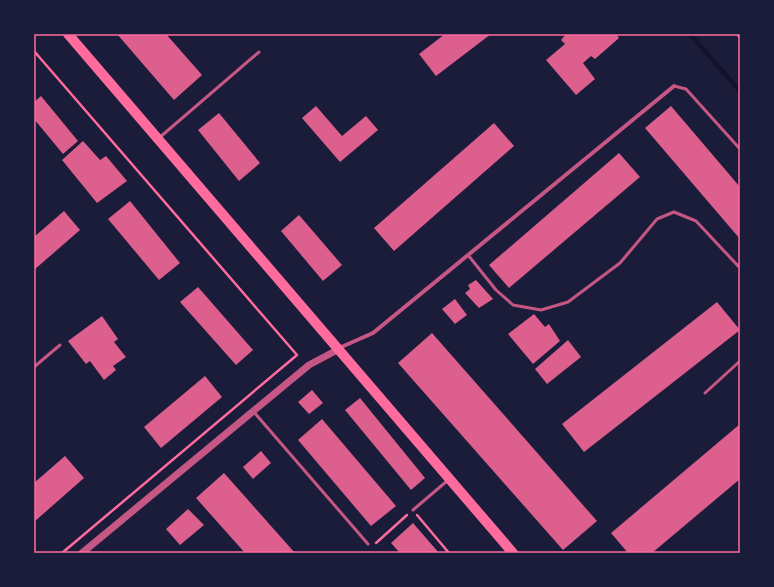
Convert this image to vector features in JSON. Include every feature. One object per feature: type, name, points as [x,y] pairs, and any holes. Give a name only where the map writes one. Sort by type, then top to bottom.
[{"type":"main road","points":[[63,34],[157,139]]},
{"type":"main road","points":[[68,34],[513,553]]},
{"type":"main road","points":[[337,349],[508,553]]},
{"type":"street","points":[[82,553],[309,365],[337,349],[373,333],[674,86]]},
{"type":"lane","points":[[157,139],[259,52]]},
{"type":"lane","points":[[674,86],[686,89],[740,149]]},
{"type":"lane","points":[[468,255],[496,290],[513,305],[541,310],[568,302],[620,263],[657,219],[674,212],[696,221],[740,268]]},
{"type":"lane","points":[[34,367],[60,345]]},
{"type":"lane","points":[[705,393],[740,361]]},
{"type":"lane","points":[[253,411],[368,544]]},
{"type":"lane","points":[[413,510],[447,481]]},
{"type":"path","points":[[34,51],[297,355],[62,553]]},
{"type":"path","points":[[368,544],[375,544],[413,510],[449,553]]},
{"type":"building","points":[[117,34],[166,34],[202,75],[174,100]]},
{"type":"building","points":[[445,34],[491,34],[436,76],[419,54]]},
{"type":"building","points":[[566,34],[616,34],[619,38],[595,59],[591,56],[583,63],[595,79],[576,95],[546,60],[565,44],[561,40]]},
{"type":"building","points":[[41,96],[78,141],[63,154],[34,119],[34,102]]},
{"type":"building","points":[[316,106],[342,136],[366,116],[378,130],[340,162],[302,118]]},
{"type":"building","points":[[671,106],[740,187],[740,239],[645,128]]},
{"type":"building","points":[[219,113],[260,163],[239,181],[198,130]]},
{"type":"building","points":[[494,123],[514,146],[394,251],[374,228]]},
{"type":"building","points":[[83,141],[100,160],[106,156],[127,181],[97,203],[62,160]]},
{"type":"building","points":[[619,153],[640,177],[509,288],[489,265]]},
{"type":"building","points":[[130,201],[180,263],[159,280],[108,219]]},
{"type":"building","points":[[64,211],[80,230],[34,270],[34,237]]},
{"type":"building","points":[[299,215],[342,265],[323,281],[281,231]]},
{"type":"building","points":[[476,280],[493,299],[479,308],[465,293],[470,289],[468,285]]},
{"type":"building","points":[[198,287],[253,350],[236,365],[180,302]]},
{"type":"building","points":[[455,299],[467,315],[455,324],[442,309]]},
{"type":"building","points":[[717,302],[740,330],[584,452],[562,424]]},
{"type":"building","points":[[534,314],[545,327],[549,324],[560,341],[533,364],[508,334]]},
{"type":"building","points":[[102,316],[118,339],[114,342],[126,357],[113,366],[116,370],[104,380],[90,361],[86,364],[68,341]]},
{"type":"building","points":[[432,333],[597,521],[563,550],[398,363]]},
{"type":"building","points":[[568,340],[581,357],[547,384],[535,369]]},
{"type":"building","points":[[205,376],[222,397],[161,448],[144,427]]},
{"type":"building","points":[[312,390],[323,403],[309,414],[298,402]]},
{"type":"building","points":[[360,398],[425,478],[411,490],[345,410]]},
{"type":"building","points":[[322,419],[396,506],[371,526],[298,440]]},
{"type":"building","points":[[740,424],[740,479],[652,553],[628,553],[611,533]]},
{"type":"building","points":[[261,451],[271,463],[253,479],[243,467]]},
{"type":"building","points":[[65,456],[84,478],[34,522],[34,483]]},
{"type":"building","points":[[224,473],[295,553],[245,553],[196,498]]},
{"type":"building","points":[[188,509],[204,525],[180,545],[166,529]]},
{"type":"building","points":[[413,523],[439,553],[400,553],[391,543]]},
{"type":"waterway","points":[[690,34],[740,91]]}]
